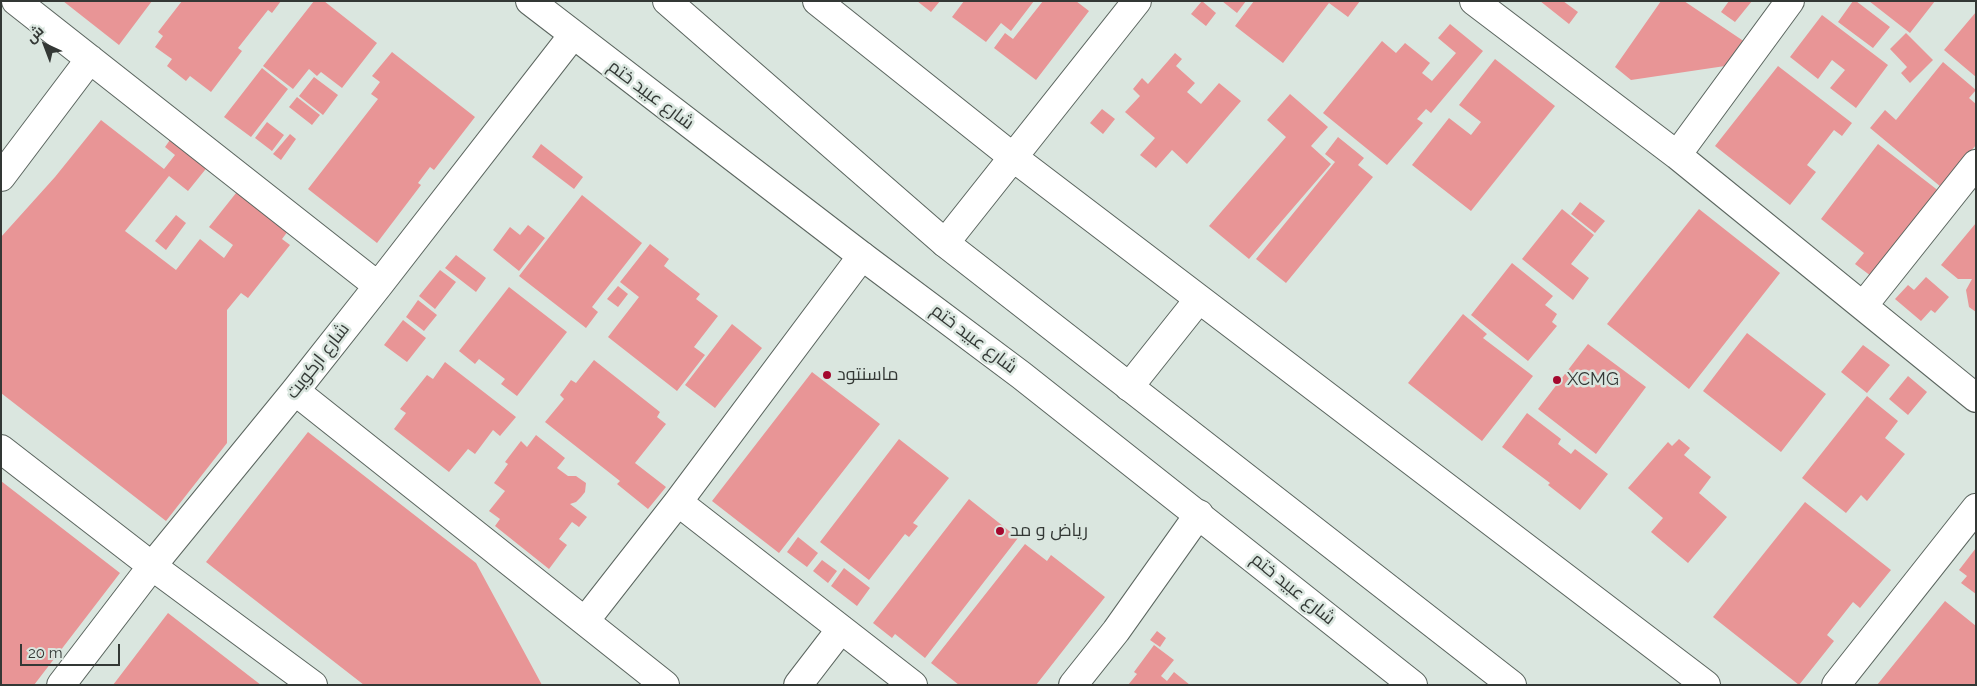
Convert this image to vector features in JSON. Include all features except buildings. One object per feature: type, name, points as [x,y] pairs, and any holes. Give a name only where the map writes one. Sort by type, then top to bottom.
[{"type":"street","points":[[16,1],[378,286]]},
{"type":"street","name":"شارع عبيد ختم","points":[[530,1],[862,256],[1022,375],[1413,685]]},
{"type":"street","points":[[667,1],[945,243],[1512,685]]},
{"type":"street","points":[[817,1],[1014,158],[1706,685]]},
{"type":"street","points":[[945,243],[1138,1]]},
{"type":"street","points":[[1474,1],[1677,155],[1976,398]]},
{"type":"street","points":[[1677,155],[1790,1]]},
{"type":"street","name":"شارع اركويت","points":[[61,685],[152,566],[295,391],[573,35]]},
{"type":"street","points":[[1,177],[90,60]]},
{"type":"street","points":[[1863,306],[1976,164]]},
{"type":"street","points":[[585,621],[678,502],[862,256]]},
{"type":"street","points":[[1130,387],[1200,299]]},
{"type":"street","points":[[295,391],[666,685]]},
{"type":"street","points":[[1,449],[152,566],[313,685]]},
{"type":"street","points":[[678,502],[912,685]]},
{"type":"street","points":[[1836,685],[1976,508]]},
{"type":"street","points":[[1073,685],[1116,631],[1199,514]]},
{"type":"street","points":[[798,685],[841,629]]},
{"type":"place","name":"ماسنتود","points":[[827,375]]},
{"type":"place","name":"XCMG","points":[[1557,380]]},
{"type":"place","name":"رياض و مد","points":[[1000,531]]}]
